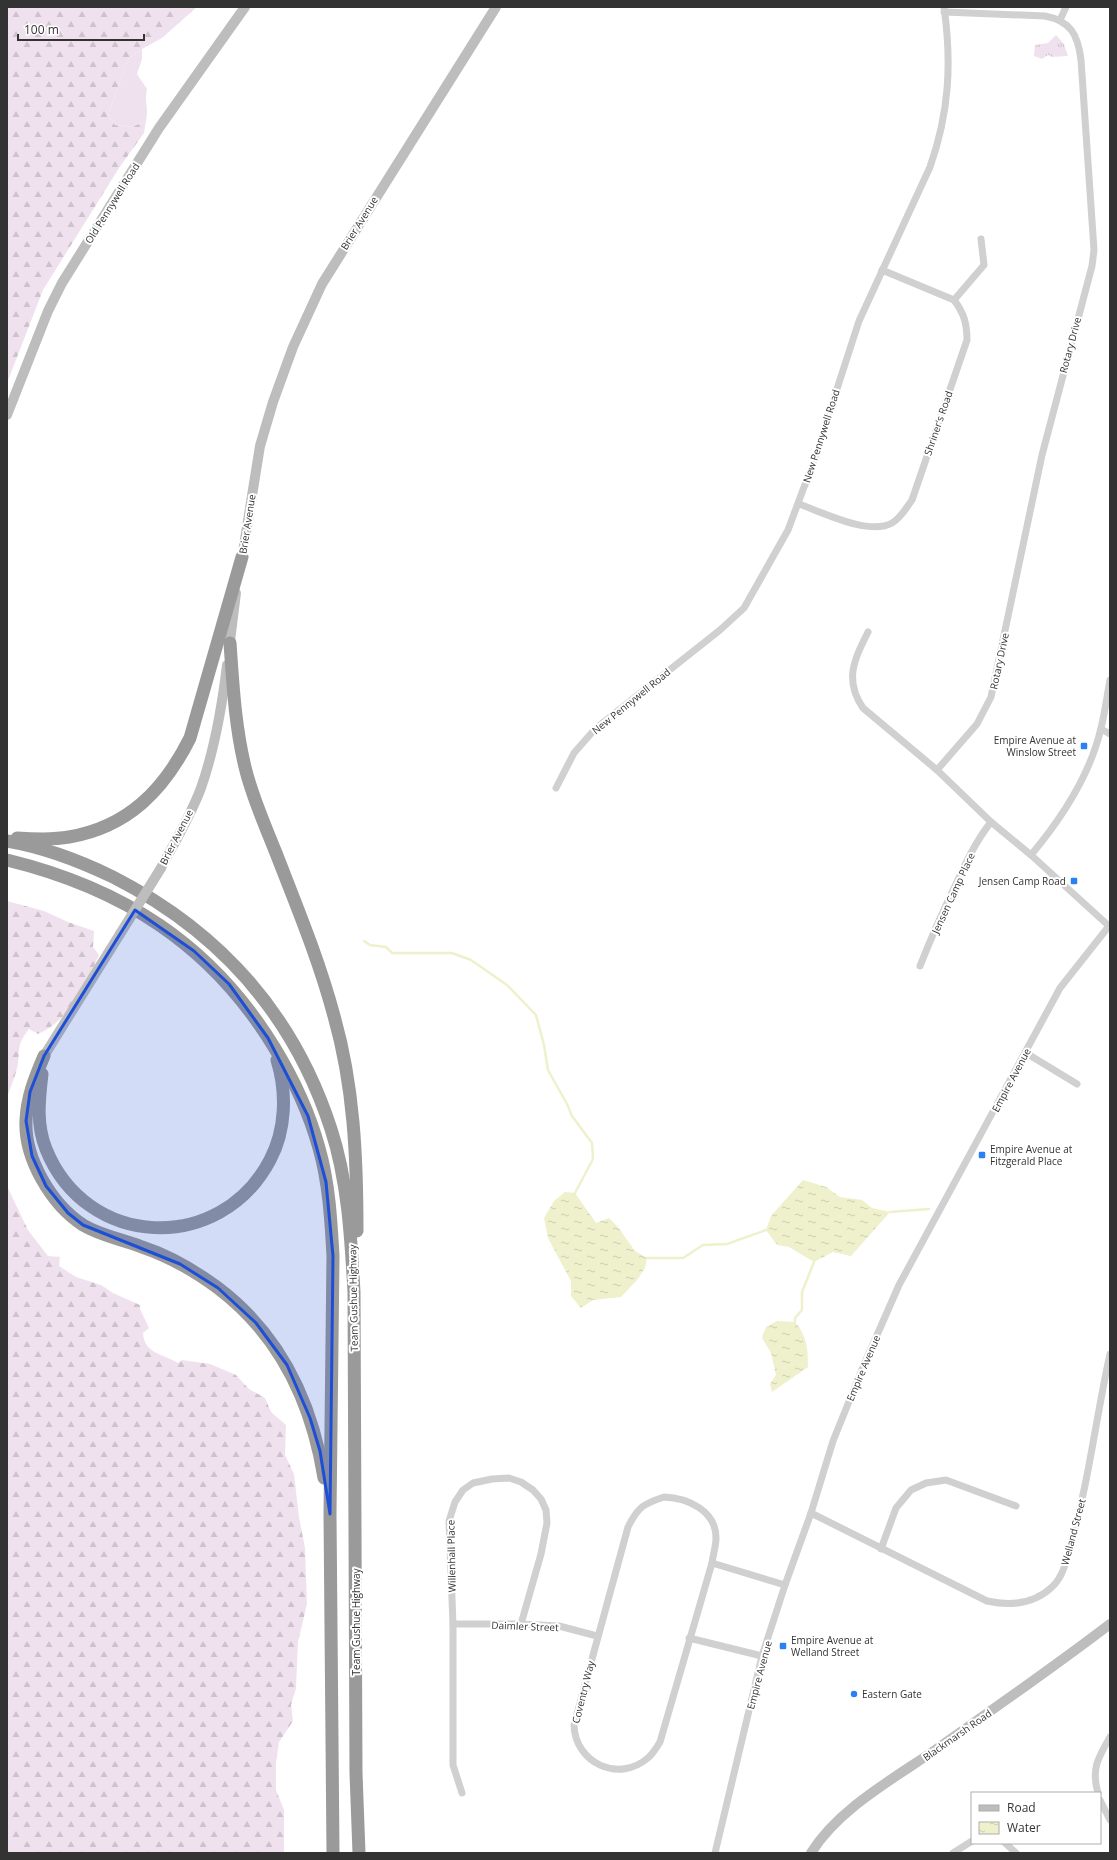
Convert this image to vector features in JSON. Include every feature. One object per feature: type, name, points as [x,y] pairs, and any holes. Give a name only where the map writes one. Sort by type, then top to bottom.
[{"type":"highway","points":[[7,837],[69,837],[108,825],[140,806],[160,786],[177,764],[190,738],[242,557]]},
{"type":"highway","points":[[230,643],[238,734],[245,768],[255,800],[317,959],[334,1017],[348,1077],[357,1174],[357,1253],[354,1292]]},
{"type":"highway","name":"Team Gushue Highway","points":[[7,841],[72,860],[102,872],[152,899],[182,918],[213,944],[237,967],[259,992],[276,1015],[308,1072],[331,1130],[340,1162],[351,1237],[354,1292],[356,1764],[359,1853]]},
{"type":"highway","name":"Team Gushue Highway","points":[[7,860],[51,872],[83,883],[110,895],[168,930],[194,950],[229,984],[250,1011],[268,1038],[293,1081],[308,1116],[319,1148],[331,1217],[333,1256],[330,1514],[333,1853]]},
{"type":"highway","points":[[44,1056],[39,1099],[41,1130],[46,1148],[63,1179],[75,1194],[104,1216],[143,1226],[183,1226],[204,1220],[224,1211],[240,1199],[254,1186],[270,1159],[280,1136],[283,1119],[283,1103],[282,1083],[277,1062],[268,1038]]},
{"type":"highway","points":[[44,1056],[30,1092],[26,1121],[28,1140],[32,1156],[46,1186],[68,1213],[83,1225],[104,1236],[140,1246],[180,1264],[218,1288],[256,1323],[273,1344],[287,1365],[310,1418],[320,1451],[330,1514]]},
{"type":"main road","name":"Old Pennywell Road","points":[[7,415],[48,312],[62,283],[159,128],[245,7]]},
{"type":"main road","name":"Brier Avenue","points":[[44,1056],[161,868],[200,789],[214,747],[222,709],[242,557],[260,446],[273,402],[299,333],[322,284],[496,7]]},
{"type":"main road","name":"Blackmarsh Road","points":[[811,1853],[824,1834],[865,1799],[1010,1698],[1110,1624]]},
{"type":"street","points":[[944,10],[1045,16],[1060,20],[1066,7]]},
{"type":"street","name":"New Pennywell Road","points":[[556,788],[574,753],[595,729],[720,630],[744,608],[788,530],[799,504],[859,321],[930,167],[942,129],[949,73],[949,54],[944,10]]},
{"type":"street","name":"Rotary Drive","points":[[937,770],[977,724],[991,697],[1042,455],[1094,256],[1080,49],[1074,34],[1069,27],[1060,20]]},
{"type":"street","points":[[882,270],[954,300],[984,265],[980,239]]},
{"type":"street","name":"Shriner's Road","points":[[799,504],[859,525],[873,527],[891,523],[904,513],[912,500],[967,340],[966,318],[954,300]]},
{"type":"street","points":[[868,632],[855,657],[852,673],[857,699],[874,719],[937,770],[991,822],[1031,855],[1110,927]]},
{"type":"street","points":[[1031,855],[1059,819],[1083,778],[1101,730],[1110,680]]},
{"type":"street","points":[[1101,730],[1110,734]]},
{"type":"street","name":"Jensen Camp Place","points":[[920,966],[970,855],[981,835],[991,822]]},
{"type":"street","name":"Empire Avenue","points":[[715,1853],[762,1656],[785,1585],[811,1513],[833,1441],[862,1367],[899,1285],[1060,988],[1110,927]]},
{"type":"street","points":[[1026,1053],[1077,1084]]},
{"type":"street","name":"Welland Street","points":[[811,1513],[987,1601],[1000,1604],[1015,1604],[1034,1598],[1053,1587],[1064,1570],[1076,1525],[1110,1354]]},
{"type":"street","name":"Willenhall Place","points":[[462,1793],[453,1765],[453,1624],[449,1521],[454,1502],[463,1490],[473,1483],[492,1479],[508,1478],[521,1482],[533,1490],[541,1499],[546,1510],[547,1523],[541,1554],[521,1624]]},
{"type":"street","points":[[881,1549],[896,1508],[912,1490],[926,1483],[946,1480],[1016,1506]]},
{"type":"street","name":"Coventry Way","points":[[664,1497],[688,1501],[707,1513],[714,1524],[716,1537],[712,1563],[660,1742],[648,1758],[625,1769],[614,1770],[595,1764],[579,1747],[574,1736],[574,1725],[597,1636],[628,1527],[635,1512],[648,1502],[664,1497]]},
{"type":"street","points":[[712,1563],[785,1585]]},
{"type":"street","name":"Daimler Street","points":[[453,1624],[521,1624],[558,1626],[597,1636]]},
{"type":"street","points":[[689,1638],[762,1656]]},
{"type":"street","points":[[1098,1792],[1094,1775],[1097,1758],[1110,1737]]},
{"type":"street","points":[[1101,1802],[1110,1820]]},
{"type":"street","points":[[953,1853],[971,1842]]},
{"type":"street","points":[[1006,1844],[1016,1853]]},
{"type":"highlighted area","points":[[135,910],[194,951],[229,984],[268,1038],[308,1116],[326,1182],[333,1256],[330,1514],[320,1451],[310,1418],[287,1365],[256,1323],[218,1288],[180,1264],[83,1225],[68,1213],[46,1186],[32,1156],[26,1121],[30,1092],[44,1056]]},
{"type":"green space","points":[[7,7],[197,7],[162,38],[128,59],[108,115],[115,125],[132,127],[146,121],[144,133],[119,168],[43,290],[7,383]]},
{"type":"green space","points":[[1056,35],[1064,44],[1068,56],[1052,57],[1048,55],[1042,59],[1034,56],[1035,45],[1048,43]]},
{"type":"green space","points":[[142,49],[142,59],[137,74],[147,89],[146,121],[132,127],[115,125],[108,115],[128,59]]},
{"type":"green space","points":[[7,901],[44,911],[68,922],[94,931],[93,947],[99,955],[76,1000],[68,1011],[49,1028],[38,1034],[29,1029],[25,1034],[20,1046],[17,1068],[7,1097]]},
{"type":"green space","points":[[7,1186],[28,1230],[48,1256],[60,1257],[59,1266],[76,1277],[101,1285],[113,1293],[140,1305],[140,1309],[149,1328],[143,1333],[144,1340],[151,1349],[178,1363],[182,1360],[210,1364],[236,1375],[249,1389],[265,1398],[271,1412],[286,1425],[285,1455],[294,1474],[299,1517],[305,1548],[307,1604],[298,1642],[296,1688],[291,1705],[293,1721],[279,1742],[276,1763],[276,1790],[284,1810],[284,1853],[7,1853]]},
{"type":"water","points":[[803,1180],[826,1187],[840,1197],[862,1200],[872,1208],[890,1212],[851,1256],[833,1252],[814,1262],[789,1247],[777,1245],[766,1230],[771,1216]]},
{"type":"water","points":[[565,1192],[575,1193],[596,1223],[609,1218],[618,1227],[635,1251],[647,1258],[645,1268],[637,1280],[621,1297],[593,1300],[581,1308],[571,1296],[571,1281],[548,1238],[544,1218],[554,1201]]},
{"type":"water","points":[[777,1321],[795,1322],[799,1327],[806,1343],[808,1367],[772,1392],[770,1384],[776,1375],[771,1353],[762,1338],[766,1327]]},
{"type":"waterway","points":[[364,941],[370,945],[386,947],[392,953],[452,953],[471,960],[507,985],[536,1015],[544,1045],[548,1070],[572,1116],[592,1143],[593,1159],[575,1193]]},
{"type":"waterway","points":[[890,1212],[929,1209]]},
{"type":"waterway","points":[[647,1258],[683,1258],[703,1245],[727,1244],[766,1230]]},
{"type":"waterway","points":[[795,1322],[795,1318],[802,1310],[802,1292],[814,1262]]},
{"type":"place","name":"Empire Avenue at Winslow Street","points":[[1084,746]]},
{"type":"place","name":"Jensen Camp Road","points":[[1074,881]]},
{"type":"place","name":"Empire Avenue at Fitzgerald Place","points":[[982,1155]]},
{"type":"place","name":"Empire Avenue at Welland Street","points":[[783,1646]]},
{"type":"place","name":"Eastern Gate","points":[[854,1694]]}]
